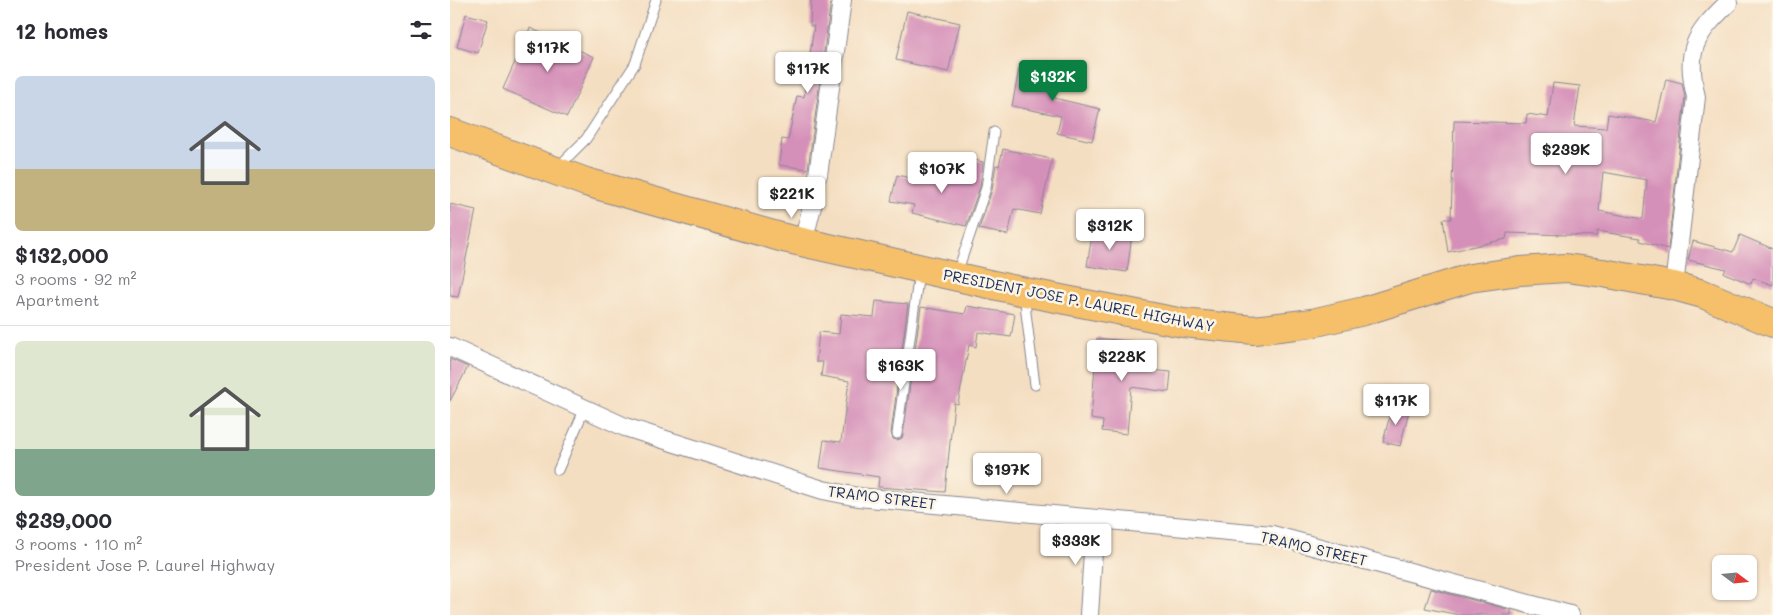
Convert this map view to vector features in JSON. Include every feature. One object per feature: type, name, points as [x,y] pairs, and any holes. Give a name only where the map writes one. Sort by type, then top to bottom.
[{"type":"highway","name":"PRESIDENT JOSE P. LAUREL HIGHWAY","points":[[450,132],[586,182],[803,243],[1025,292],[1183,323],[1254,330],[1312,323],[1355,313],[1470,278],[1520,271],[1566,268],[1674,286],[1703,294],[1773,323]]},
{"type":"street","points":[[818,175],[842,0]]},
{"type":"street","points":[[1674,286],[1696,96],[1691,75],[1692,54],[1699,35],[1728,4]]},
{"type":"street","points":[[803,243],[813,202]]},
{"type":"street","name":"TRAMO STREET","points":[[450,347],[625,426],[823,490],[858,497],[1272,535],[1570,615]]},
{"type":"street","points":[[1089,615],[1095,520]]},
{"type":"lane","points":[[554,171],[586,139],[635,64],[656,0]]},
{"type":"lane","points":[[955,277],[986,188],[994,132]]},
{"type":"lane","points":[[897,434],[920,269]]},
{"type":"lane","points":[[1025,292],[1035,385]]},
{"type":"lane","points":[[558,470],[585,408]]},
{"type":"building","points":[[811,0],[831,0],[808,169],[779,165],[782,139],[788,140],[797,96],[804,97],[814,26],[810,26]]},
{"type":"building","points":[[907,11],[960,23],[948,72],[896,60]]},
{"type":"building","points":[[466,14],[488,20],[478,53],[457,47]]},
{"type":"building","points":[[530,28],[594,57],[567,117],[503,89]]},
{"type":"building","points":[[1020,64],[1059,72],[1054,98],[1100,109],[1092,141],[1057,133],[1061,116],[1012,106]]},
{"type":"building","points":[[1666,79],[1682,83],[1685,97],[1668,249],[1640,241],[1640,238],[1597,231],[1597,236],[1507,233],[1506,239],[1448,252],[1443,219],[1451,219],[1454,121],[1526,123],[1527,114],[1548,117],[1553,83],[1580,86],[1574,126],[1606,128],[1608,114],[1656,122]],"holes":[[[1603,172],[1647,180],[1643,219],[1599,211]]]},
{"type":"building","points":[[1003,149],[1052,159],[1040,214],[1014,209],[1008,235],[979,229],[992,190],[996,165],[999,166]]},
{"type":"building","points":[[965,158],[983,162],[980,187],[966,226],[912,213],[914,205],[891,201],[897,175],[920,180],[921,175],[959,184]]},
{"type":"building","points":[[450,204],[476,210],[458,297],[450,296]]},
{"type":"building","points":[[1093,229],[1132,235],[1127,272],[1087,266]]},
{"type":"building","points":[[1740,235],[1773,249],[1773,285],[1753,278],[1751,284],[1724,273],[1726,269],[1688,260],[1693,241],[1733,252]]},
{"type":"building","points":[[876,301],[908,304],[891,433],[893,439],[897,440],[902,438],[903,435],[921,307],[965,314],[967,306],[1015,314],[1011,337],[978,332],[976,347],[969,345],[958,404],[954,403],[945,492],[878,487],[879,477],[820,468],[824,440],[841,442],[849,381],[821,376],[823,362],[816,362],[819,332],[839,334],[841,314],[874,317]]},
{"type":"building","points":[[1097,338],[1135,342],[1134,349],[1153,352],[1150,370],[1171,372],[1169,392],[1131,387],[1127,434],[1102,431],[1103,421],[1091,419]]},
{"type":"building","points":[[450,359],[468,367],[450,401]]},
{"type":"building","points":[[1392,407],[1409,411],[1400,446],[1383,442]]},
{"type":"building","points":[[1431,589],[1511,610],[1511,615],[1459,615],[1425,608]]},
{"type":"tunnel","points":[[813,202],[818,175]]}]
